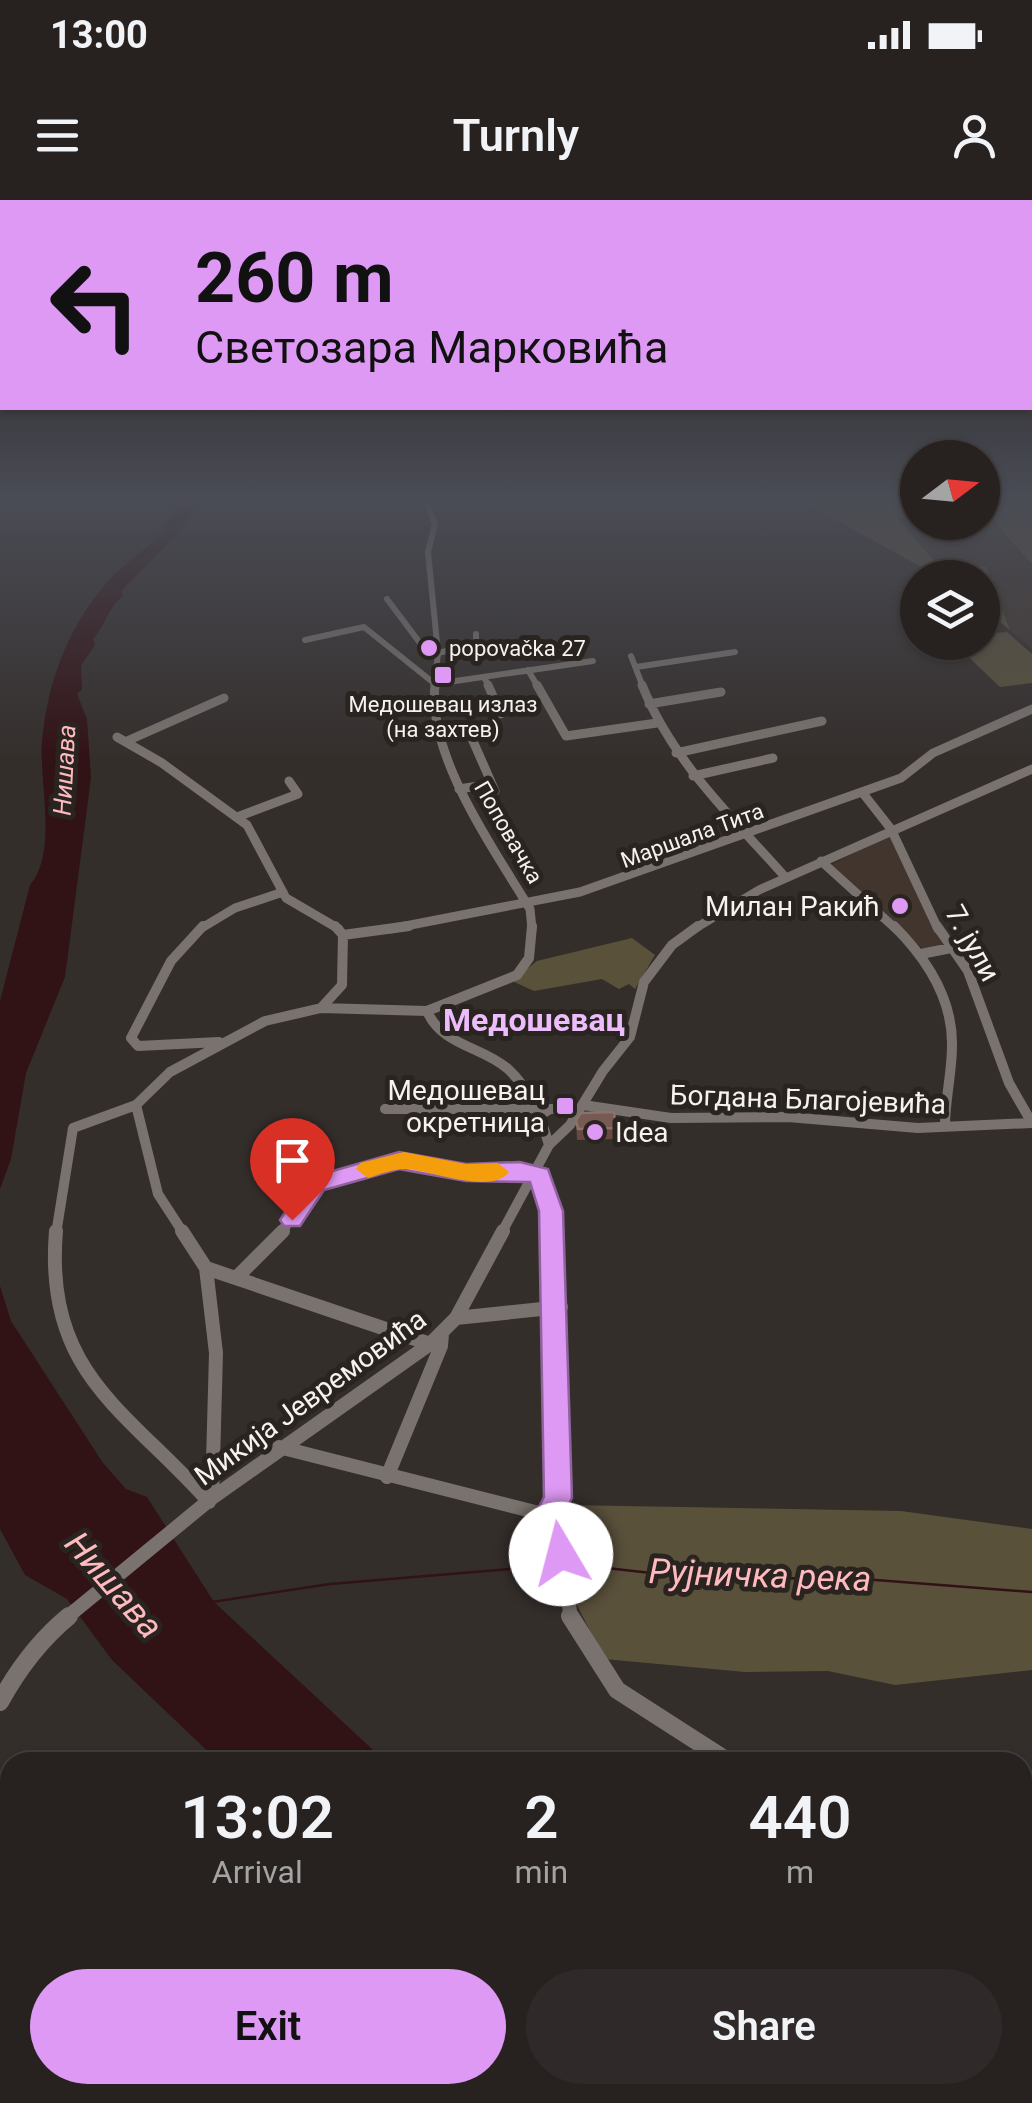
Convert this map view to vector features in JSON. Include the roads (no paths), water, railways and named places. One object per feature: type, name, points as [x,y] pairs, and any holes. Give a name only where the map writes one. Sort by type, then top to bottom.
[{"type":"street","name":"Поповачка","points":[[427,1011],[522,970],[534,942],[528,904],[459,789],[432,708],[438,655],[431,584]]},
{"type":"street","points":[[387,598],[428,655],[476,644],[476,634]]},
{"type":"street","points":[[305,640],[364,627],[436,684],[485,680],[593,661]]},
{"type":"street","points":[[636,667],[735,652]]},
{"type":"street","points":[[631,656],[657,723],[676,753],[786,878]]},
{"type":"street","points":[[528,670],[566,736],[657,723]]},
{"type":"street","points":[[485,680],[502,714]]},
{"type":"street","points":[[649,704],[722,692]]},
{"type":"street","points":[[224,698],[122,739],[236,817],[257,838],[284,892],[298,906],[332,922],[343,935],[340,990],[351,1009]]},
{"type":"street","name":"Маршала Тита","points":[[343,935],[528,904],[616,882],[901,778],[932,752],[1032,709]]},
{"type":"street","points":[[676,753],[822,721]]},
{"type":"street","points":[[459,789],[493,788],[474,740]]},
{"type":"street","points":[[694,776],[773,758]]},
{"type":"street","name":"Микија Јевремовића","points":[[2,1694],[50,1632],[210,1500],[436,1339],[456,1318],[549,1145],[563,1130],[557,1112],[630,1037],[640,992],[672,945],[710,918],[786,878],[1032,769]]},
{"type":"street","points":[[236,817],[298,794],[289,781]]},
{"type":"street","name":"7. јули","points":[[862,792],[891,830],[951,948],[968,971],[1009,1083],[1032,1123]]},
{"type":"street","points":[[821,861],[921,954],[942,989],[952,1030],[946,1126]]},
{"type":"street","points":[[223,1042],[138,1046],[131,1038],[171,962],[206,924],[251,900],[284,892]]},
{"type":"street","points":[[921,954],[951,948]]},
{"type":"street","points":[[321,1008],[340,990]]},
{"type":"street","points":[[210,1500],[145,1442],[87,1372],[65,1330],[58,1297],[56,1234],[73,1128],[136,1105],[170,1072],[264,1020],[321,1008],[427,1011],[429,1020],[443,1032],[509,1070],[557,1112],[563,1130]]},
{"type":"street","points":[[136,1105],[158,1194],[206,1268],[216,1371],[210,1500]]},
{"type":"street","points":[[385,1108],[557,1112]]},
{"type":"street","points":[[549,1145],[557,1112]]},
{"type":"street","name":"Богдана Благојевића","points":[[557,1112],[671,1118],[788,1117],[946,1126],[1032,1123]]},
{"type":"street","points":[[236,1278],[286,1228],[316,1184],[404,1160],[466,1172],[537,1172],[549,1196],[557,1307],[558,1498],[548,1518]]},
{"type":"street","points":[[206,1268],[436,1339],[441,1346],[387,1478]]},
{"type":"street","points":[[456,1318],[557,1307]]},
{"type":"street","points":[[279,1448],[387,1478],[530,1509],[548,1518],[556,1529],[569,1615],[617,1690],[713,1752]]},
{"type":"water","name":"Нишава","points":[[106,584],[128,584],[81,665],[82,689],[77,694],[87,719],[91,778],[65,977],[26,1073],[11,1159],[0,1189],[0,1001],[30,885],[43,854],[45,719],[64,652]]},
{"type":"water","name":"Нишава","points":[[0,1286],[11,1321],[103,1463],[126,1489],[147,1497],[214,1602],[375,1752],[209,1752],[112,1660],[67,1599],[25,1575],[0,1529]]},
{"type":"waterway","name":"Рујничка река","points":[[570,1564],[706,1579],[850,1578],[1032,1592]]},
{"type":"waterway","name":"Рујничка река","points":[[212,1602],[330,1584],[557,1565]]},
{"type":"place","name":"popovačka 27","points":[[429,648]]},
{"type":"place","name":"Медошевац излаз (на захтев)","points":[[443,675]]},
{"type":"place","name":"Милан Ракић","points":[[900,906]]},
{"type":"place","name":"Медошевац окретница","points":[[565,1106]]},
{"type":"place","name":"Idea","points":[[595,1132]]},
{"type":"district","name":"Медошевац","points":[[534,1020]]}]
